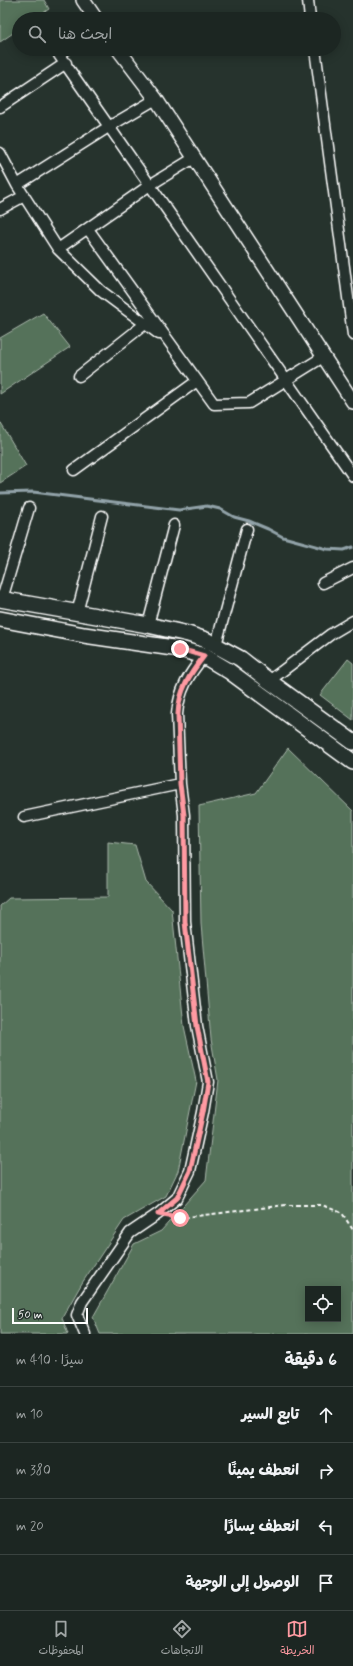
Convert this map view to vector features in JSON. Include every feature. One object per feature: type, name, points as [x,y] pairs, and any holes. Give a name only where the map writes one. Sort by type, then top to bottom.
[{"type":"main road","points":[[1,599],[148,625],[188,634],[216,645],[241,659],[353,742]]},
{"type":"main road","points":[[0,618],[84,635],[180,649],[204,656],[229,671],[353,762]]},
{"type":"street","points":[[84,0],[92,12]]},
{"type":"street","points":[[308,0],[309,12]]},
{"type":"street","points":[[60,56],[353,476]]},
{"type":"street","points":[[123,56],[156,99],[353,402]]},
{"type":"street","points":[[315,56],[353,335]]},
{"type":"street","points":[[0,107],[66,63]]},
{"type":"street","points":[[17,186],[110,126],[156,99]]},
{"type":"street","points":[[0,153],[17,186],[58,249],[102,291],[167,340]]},
{"type":"street","points":[[58,249],[194,158]]},
{"type":"street","points":[[0,209],[24,196]]},
{"type":"street","points":[[88,229],[214,404],[249,403],[323,357]]},
{"type":"street","points":[[79,376],[145,324]]},
{"type":"street","points":[[74,470],[197,381]]},
{"type":"street","points":[[1,599],[29,508]]},
{"type":"street","points":[[77,613],[102,516]]},
{"type":"street","points":[[148,625],[174,525]]},
{"type":"street","points":[[216,645],[247,529]]},
{"type":"street","points":[[323,583],[353,568]]},
{"type":"street","points":[[269,681],[331,634],[353,621]]},
{"type":"street","points":[[85,1334],[77,1315],[82,1302],[130,1233],[158,1214],[177,1198],[190,1171],[203,1112],[208,1082],[197,1026],[185,922],[184,815],[180,784],[178,703],[186,681],[204,656]]},
{"type":"street","points":[[24,817],[180,784]]},
{"type":"path","points":[[158,1214],[180,1218],[286,1206],[322,1206],[342,1213],[353,1230]]},
{"type":"green space","points":[[0,0],[44,0],[49,9],[44,12],[12,12],[12,34],[0,42]]},
{"type":"green space","points":[[43,313],[70,347],[0,394],[0,338]]},
{"type":"green space","points":[[0,422],[26,466],[0,483]]},
{"type":"green space","points":[[348,659],[353,663],[353,720],[320,695]]},
{"type":"green space","points":[[288,748],[353,811],[353,1334],[100,1334],[93,1317],[134,1244],[161,1231],[206,1180],[218,1080],[211,1039],[201,924],[199,806],[256,793]]},
{"type":"green space","points":[[108,842],[135,845],[146,882],[172,910],[184,1026],[196,1081],[178,1171],[166,1196],[124,1220],[82,1283],[62,1318],[68,1334],[0,1334],[0,906],[9,898],[108,897]]},
{"type":"waterway","points":[[0,493],[33,492],[179,510],[207,506],[220,509],[234,517],[249,521],[283,537],[327,549],[344,550],[353,547]]},
{"type":"route","points":[[180,649],[204,656],[188,677],[184,685],[178,703],[178,714],[180,784],[184,815],[185,922],[197,1026],[208,1082],[190,1171],[177,1198],[158,1214],[180,1218]]}]
